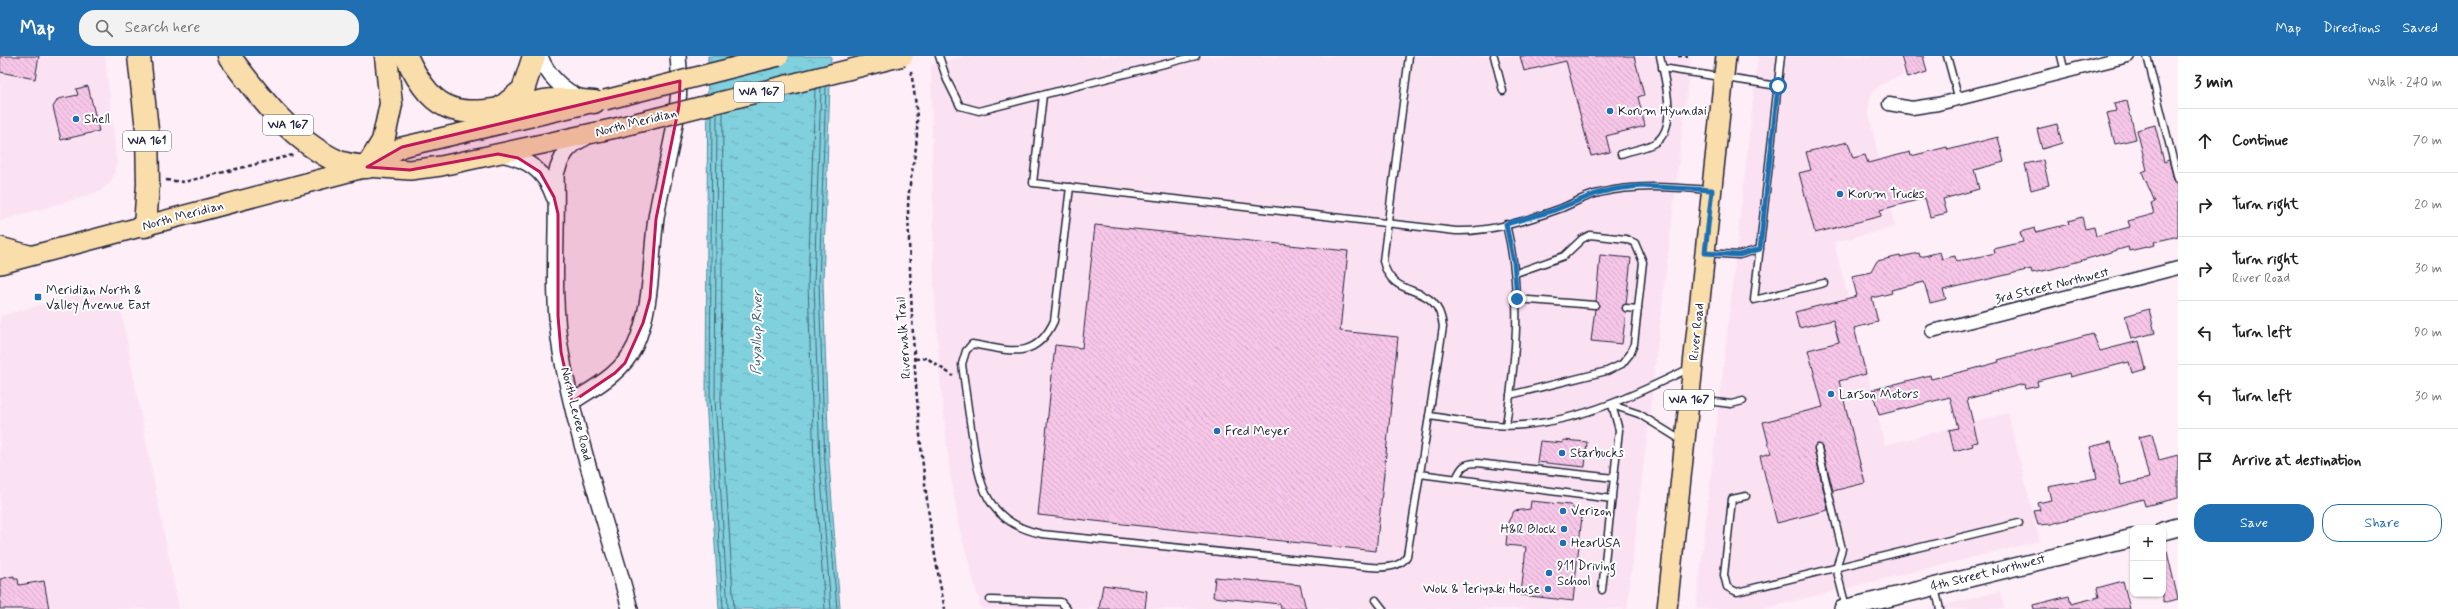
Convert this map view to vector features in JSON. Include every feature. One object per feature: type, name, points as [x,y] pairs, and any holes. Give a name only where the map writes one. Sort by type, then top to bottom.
[{"type":"highway","name":"WA 161","points":[[140,56],[147,130],[148,184],[145,226]]},
{"type":"highway","name":"WA 167","points":[[230,56],[281,120],[312,145],[340,162],[366,167]]},
{"type":"highway","points":[[366,167],[383,141],[391,104],[386,56]]},
{"type":"highway","name":"WA 167","points":[[406,56],[424,88],[440,103],[452,110],[473,113],[554,100],[600,101]]},
{"type":"highway","points":[[499,109],[516,98],[523,90],[532,68],[534,56]]},
{"type":"main road","name":"North Meridian","points":[[0,264],[366,167],[402,147],[600,101],[779,56]]},
{"type":"main road","name":"River Road","points":[[1667,609],[1726,56]]},
{"type":"main road","name":"North Meridian","points":[[366,167],[410,170],[441,166],[597,133],[906,61]]},
{"type":"main road","points":[[0,247],[32,256]]},
{"type":"main road","points":[[0,272],[32,256]]},
{"type":"main road","points":[[2166,530],[2178,527]]},
{"type":"main road","name":"4th Street Northwest","points":[[1853,608],[1934,586],[2130,539]]},
{"type":"street","points":[[540,56],[546,69],[566,90],[600,101]]},
{"type":"street","points":[[572,402],[615,373],[625,363],[644,322],[650,298],[656,219],[679,106],[678,56]]},
{"type":"street","points":[[1889,104],[1922,107],[1959,100],[2128,56]]},
{"type":"street","points":[[558,214],[556,174],[561,159],[568,148],[577,141],[597,133]]},
{"type":"street","points":[[498,154],[518,158],[540,172],[550,184],[558,214]]},
{"type":"street","name":"North Levee Road","points":[[558,214],[558,316],[561,352],[572,402],[630,609]]},
{"type":"street","name":"3rd Street Northwest","points":[[1932,331],[2178,268]]},
{"type":"lane","points":[[939,56],[954,96],[960,106],[966,109],[979,111],[1196,56]]},
{"type":"lane","points":[[1070,187],[1054,321],[1049,331],[1041,342],[1022,351],[972,344],[966,350],[962,364],[981,486],[996,511],[1008,520],[1032,532],[1370,567],[1391,566],[1403,561],[1407,556],[1443,327],[1442,319],[1435,302],[1397,284],[1388,274],[1382,258],[1408,56]]},
{"type":"lane","points":[[1494,56],[1504,91]]},
{"type":"lane","points":[[1621,154],[1657,142],[1664,132],[1668,99],[1660,56]]},
{"type":"lane","points":[[1781,56],[1754,300],[1824,283]]},
{"type":"lane","points":[[1947,56],[1959,100]]},
{"type":"lane","points":[[2061,56],[2065,72]]},
{"type":"lane","points":[[2147,56],[2178,179]]},
{"type":"lane","points":[[1662,68],[1778,86]]},
{"type":"lane","points":[[1043,95],[1033,183],[1456,231],[1473,231],[1506,224],[1552,211],[1598,193],[1616,189],[1640,186],[1712,190]]},
{"type":"lane","points":[[1506,224],[1516,273],[1517,299],[1517,335],[1506,425]]},
{"type":"lane","points":[[1510,395],[1607,371],[1622,364],[1630,354],[1634,344],[1643,262],[1638,247],[1630,240],[1590,235],[1582,239],[1564,256],[1516,273]]},
{"type":"lane","points":[[1705,253],[1739,255],[1760,249]]},
{"type":"lane","points":[[1517,299],[1595,305]]},
{"type":"lane","points":[[1626,308],[1638,309]]},
{"type":"lane","points":[[1429,416],[1506,425],[1539,423],[1612,405],[1693,366]]},
{"type":"lane","points":[[1690,399],[1731,404],[1743,401]]},
{"type":"lane","points":[[1612,405],[1639,414],[1685,442]]},
{"type":"lane","points":[[1602,590],[1619,430],[1612,405]]},
{"type":"lane","points":[[1818,448],[1842,550],[1836,568],[1853,608]]},
{"type":"lane","points":[[1456,479],[1461,467],[1467,463],[1614,478]]},
{"type":"lane","points":[[1420,474],[1612,499]]},
{"type":"lane","points":[[1746,496],[1732,499],[1724,575],[1726,583],[1730,589],[1737,592],[2019,523]]},
{"type":"lane","points":[[1934,586],[1940,609]]},
{"type":"lane","points":[[990,600],[1060,602],[1067,609]]},
{"type":"lane","points":[[1376,600],[1383,609]]},
{"type":"path","points":[[1678,56],[1688,56]]},
{"type":"path","name":"Riverwalk Trail","points":[[906,61],[918,134],[908,198],[911,306],[936,564],[945,609]]},
{"type":"path","points":[[163,180],[184,182],[296,154]]},
{"type":"path","points":[[916,359],[927,358],[945,372],[964,378]]},
{"type":"highlighted area","points":[[680,81],[679,106],[656,219],[650,298],[643,323],[625,363],[615,373],[572,402],[561,352],[558,316],[558,214],[554,197],[540,172],[518,158],[498,154],[410,170],[367,167],[402,147]]},
{"type":"shaded area","points":[[0,56],[105,56],[117,163],[111,182],[99,192],[0,221]]},
{"type":"shaded area","points":[[964,56],[1691,56],[1627,609],[981,609],[959,526],[950,473],[940,380],[934,284],[931,65]]},
{"type":"shaded area","points":[[1758,56],[1899,56],[1904,75],[1890,80],[1876,88],[1871,95],[1868,111],[1895,227],[1834,242],[1885,445],[2008,413],[2040,541],[1762,609],[1696,609]]},
{"type":"shaded area","points":[[119,283],[124,327],[179,609],[0,609],[0,316]]},
{"type":"shaded area","points":[[2000,591],[2004,609],[1929,609]]},
{"type":"water","name":"Puyallup River","points":[[708,56],[831,56],[823,282],[829,463],[840,609],[719,609],[706,400]]},
{"type":"building","points":[[0,56],[39,56],[35,79],[0,72]]},
{"type":"building","name":"Korum Hyundai","points":[[1520,56],[1634,56],[1644,95],[1638,97],[1645,126],[1606,136],[1610,152],[1591,156],[1566,61],[1524,71]]},
{"type":"building","points":[[1901,56],[1923,56],[1927,72],[1907,78]]},
{"type":"building","name":"Shell","points":[[88,86],[99,131],[61,140],[53,107],[58,99],[78,95],[76,89]]},
{"type":"building","points":[[2127,101],[2136,139],[2115,144],[2107,113],[2116,111],[2114,104]]},
{"type":"building","points":[[2057,124],[2062,143],[2042,149],[2037,129]]},
{"type":"building","points":[[2155,125],[2164,162],[2169,160],[2174,180],[2178,183],[2178,236],[2154,242],[2155,245],[2129,251],[2128,247],[2052,269],[2032,273],[2031,269],[1943,290],[1946,299],[1930,303],[1924,282],[1891,290],[1892,293],[1872,298],[1878,322],[1854,328],[1866,374],[1839,381],[1865,483],[1833,491],[1822,447],[1817,444],[1814,449],[1828,510],[1777,523],[1760,456],[1771,453],[1763,422],[1823,407],[1808,350],[1839,342],[1833,320],[1799,328],[1795,312],[1857,296],[1852,276],[1871,272],[1877,261],[1919,253],[1920,257],[1940,252],[1942,259],[1955,256],[1956,261],[1969,259],[1995,253],[1994,249],[2023,242],[2020,232],[2035,228],[2036,232],[2069,224],[2068,221],[2082,217],[2085,229],[2094,227],[2096,236],[2130,227],[2128,221],[2154,214],[2151,203],[2155,202],[2142,172],[2147,170],[2137,130]]},
{"type":"building","points":[[1998,137],[2004,162],[1974,170],[1979,189],[1943,199],[1947,213],[1930,217],[1925,198],[1880,210],[1881,216],[1815,233],[1799,173],[1811,170],[1806,152],[1848,142],[1853,158],[1865,155],[1868,163],[1910,152],[1911,156],[1947,147],[1948,150]]},
{"type":"building","points":[[2043,160],[2049,185],[2031,190],[2025,164]]},
{"type":"building","name":"Fred Meyer","points":[[1095,225],[1348,251],[1340,331],[1398,337],[1376,551],[1038,515],[1055,345],[1082,348]]},
{"type":"building","points":[[1600,255],[1631,258],[1626,304],[1622,307],[1626,312],[1622,344],[1591,341],[1595,309],[1599,306],[1596,301]]},
{"type":"building","points":[[2149,309],[2155,333],[2131,339],[2125,316]]},
{"type":"building","points":[[2093,334],[2100,351],[2139,341],[2146,369],[2132,373],[2129,362],[2070,377],[2069,373],[2037,381],[2038,386],[2025,389],[2024,384],[1967,399],[1978,442],[1972,443],[1973,446],[1954,451],[1949,430],[1958,428],[1950,397],[1879,415],[1872,390],[1930,375],[1931,379],[1973,369],[1999,362],[1998,360]]},
{"type":"building","points":[[2152,434],[2159,460],[2178,455],[2178,498],[2145,506],[2143,499],[2051,524],[2038,525],[2034,511],[2040,510],[2038,503],[2051,500],[2048,487],[2097,478],[2090,447],[2111,442],[2121,485],[2149,478],[2139,437]]},
{"type":"building","name":"Starbucks","points":[[1563,440],[1587,442],[1585,467],[1537,462],[1540,441],[1563,443]]},
{"type":"building","points":[[1531,501],[1570,505],[1582,516],[1573,601],[1521,595],[1526,547],[1506,545],[1508,522],[1514,511],[1530,509]]},
{"type":"building","points":[[2166,552],[2178,599],[2163,603],[2163,597],[2166,597]]},
{"type":"building","points":[[14,576],[14,579],[18,579],[19,585],[44,581],[49,609],[0,609],[0,579]]},
{"type":"building","points":[[1215,577],[1300,585],[1306,609],[1281,609],[1280,604],[1213,597]]},
{"type":"building","points":[[2123,581],[2130,609],[2034,609],[2033,605],[2069,596],[2071,604],[2099,597],[2097,588]]},
{"type":"building","points":[[1103,585],[1147,591],[1145,609],[1099,609]]},
{"type":"place","name":"Korum Hyundai","points":[[1610,111]]},
{"type":"place","name":"Shell","points":[[76,119]]},
{"type":"place","name":"Korum Trucks","points":[[1840,194]]},
{"type":"place","name":"Meridian North & Valley Avenue East","points":[[38,297]]},
{"type":"place","name":"Larson Motors","points":[[1831,394]]},
{"type":"place","name":"Fred Meyer","points":[[1217,431]]},
{"type":"place","name":"Starbucks","points":[[1562,453]]},
{"type":"place","name":"Verizon","points":[[1563,511]]},
{"type":"place","name":"H&R Block","points":[[1564,529]]},
{"type":"place","name":"HearUSA","points":[[1563,543]]},
{"type":"place","name":"911 Driving School","points":[[1549,573]]},
{"type":"place","name":"Wok & Teriyaki House","points":[[1548,589]]},
{"type":"route","points":[[1517,299],[1516,273],[1506,224],[1564,207],[1576,200],[1598,193],[1616,189],[1640,186],[1712,190],[1705,253],[1739,255],[1760,249],[1778,86]]}]
